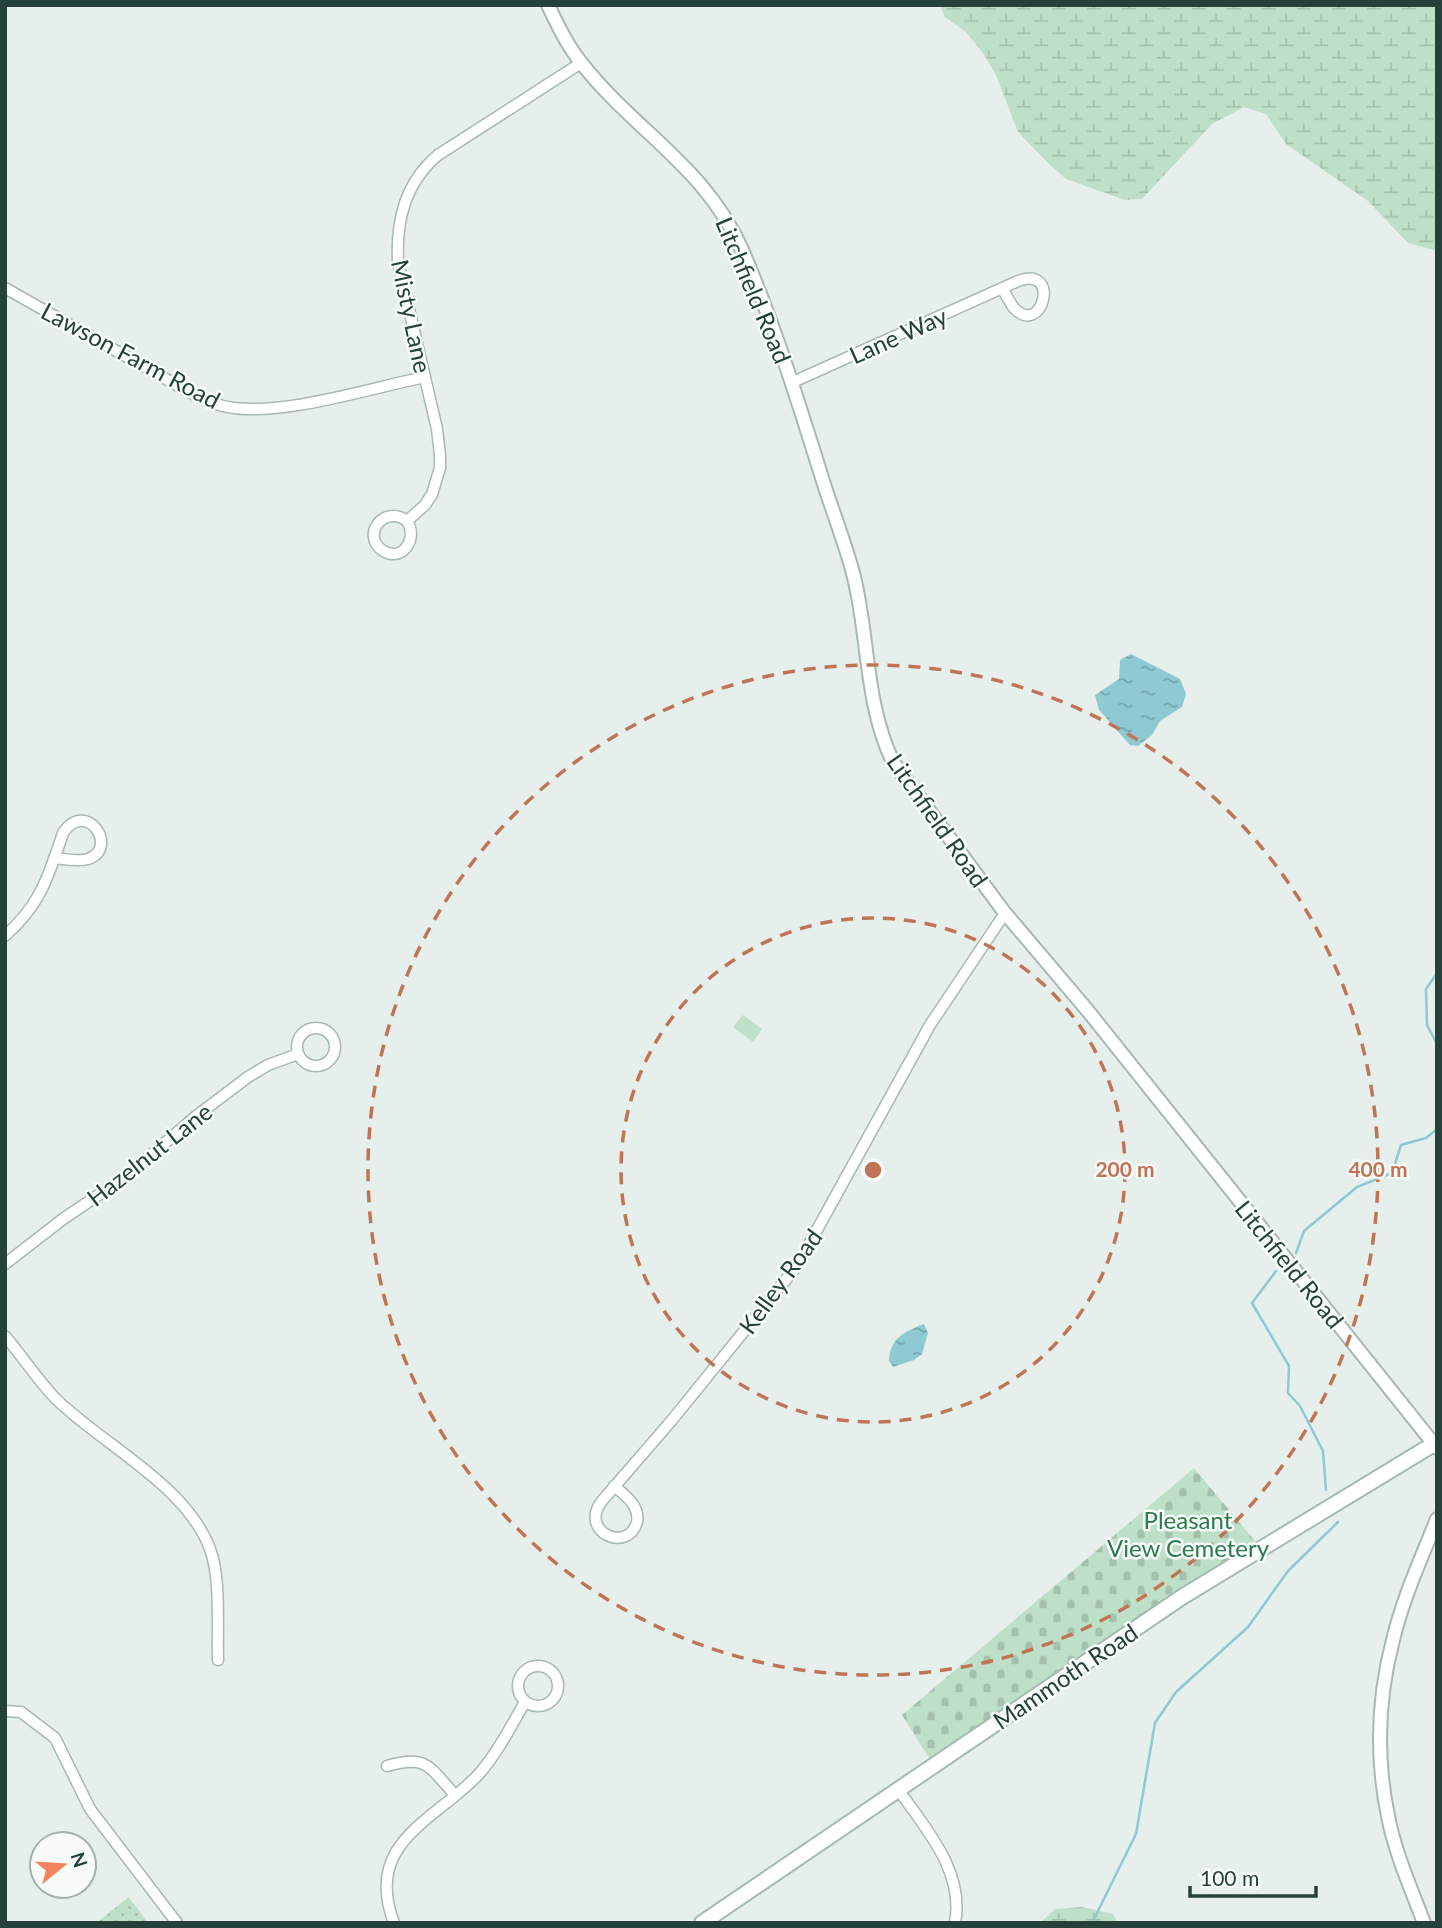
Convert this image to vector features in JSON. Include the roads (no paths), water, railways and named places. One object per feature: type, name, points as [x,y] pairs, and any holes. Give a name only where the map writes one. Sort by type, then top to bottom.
[{"type":"main road","name":"Mammoth Road","points":[[702,1923],[1182,1597],[1436,1445]]},
{"type":"street","name":"Litchfield Road","points":[[548,5],[566,41],[581,63],[611,97],[677,157],[715,202],[743,253],[793,382],[853,572],[874,706],[884,744],[893,762],[1005,913],[1088,1011],[1436,1445]]},
{"type":"street","name":"Misty Lane","points":[[407,521],[425,505],[432,494],[440,468],[437,429],[398,262],[400,217],[413,183],[424,167],[438,155],[581,63]]},
{"type":"street","name":"Lane Way","points":[[793,382],[1002,288],[1024,279],[1041,285],[1044,302],[1032,313],[1021,313],[1012,306],[1002,288]]},
{"type":"street","name":"Lawson Farm Road","points":[[5,288],[189,392],[226,407],[275,408],[425,377]]},
{"type":"street","points":[[5,936],[26,917],[38,899],[63,833],[72,823],[85,821],[97,828],[101,839],[94,856],[82,860],[54,858]]},
{"type":"street","name":"Kelley Road","points":[[614,1486],[633,1504],[638,1517],[633,1530],[615,1538],[602,1532],[595,1520],[598,1506],[614,1486],[680,1411],[797,1266],[930,1026],[1005,913]]},
{"type":"street","points":[[312,1028],[326,1030],[334,1040],[335,1053],[332,1059],[322,1066],[310,1066],[298,1054],[301,1035],[312,1028]]},
{"type":"street","name":"Hazelnut Lane","points":[[5,1264],[63,1219],[128,1175],[195,1117],[248,1077],[268,1065],[298,1054]]},
{"type":"street","points":[[5,1336],[55,1397],[129,1455],[200,1527],[215,1567],[218,1660]]},
{"type":"street","points":[[1424,1923],[1388,1816],[1381,1762],[1380,1727],[1392,1640],[1409,1588],[1437,1519]]},
{"type":"street","points":[[540,1666],[552,1671],[558,1683],[550,1701],[538,1706],[525,1702],[518,1684],[527,1668],[540,1666]]},
{"type":"street","points":[[394,1923],[388,1906],[387,1889],[389,1870],[402,1840],[479,1773],[525,1702]]},
{"type":"street","points":[[5,1710],[21,1712],[55,1738],[90,1809],[177,1923]]},
{"type":"street","points":[[387,1766],[405,1760],[418,1761],[428,1766],[455,1795]]},
{"type":"street","points":[[898,1789],[950,1870],[957,1892],[955,1923]]},
{"type":"water","points":[[1131,654],[1180,679],[1186,694],[1182,707],[1160,721],[1152,735],[1138,746],[1130,745],[1099,710],[1095,695],[1119,679],[1120,660]]},
{"type":"water","points":[[924,1324],[928,1333],[922,1354],[914,1360],[893,1367],[889,1361],[895,1341]]},
{"type":"waterway","points":[[1437,973],[1426,989],[1427,1025],[1437,1044]]},
{"type":"waterway","points":[[1296,1253],[1304,1231],[1357,1187],[1392,1173],[1401,1145],[1426,1138],[1437,1129]]},
{"type":"waterway","points":[[1276,1271],[1252,1303],[1289,1366],[1288,1393],[1300,1406],[1323,1451],[1326,1490]]},
{"type":"waterway","points":[[1092,1923],[1136,1834],[1155,1723],[1176,1692],[1248,1627],[1288,1571],[1338,1522]]},
{"type":"park label","name":"Pleasant View Cemetery","points":[[1188,1533]]}]
